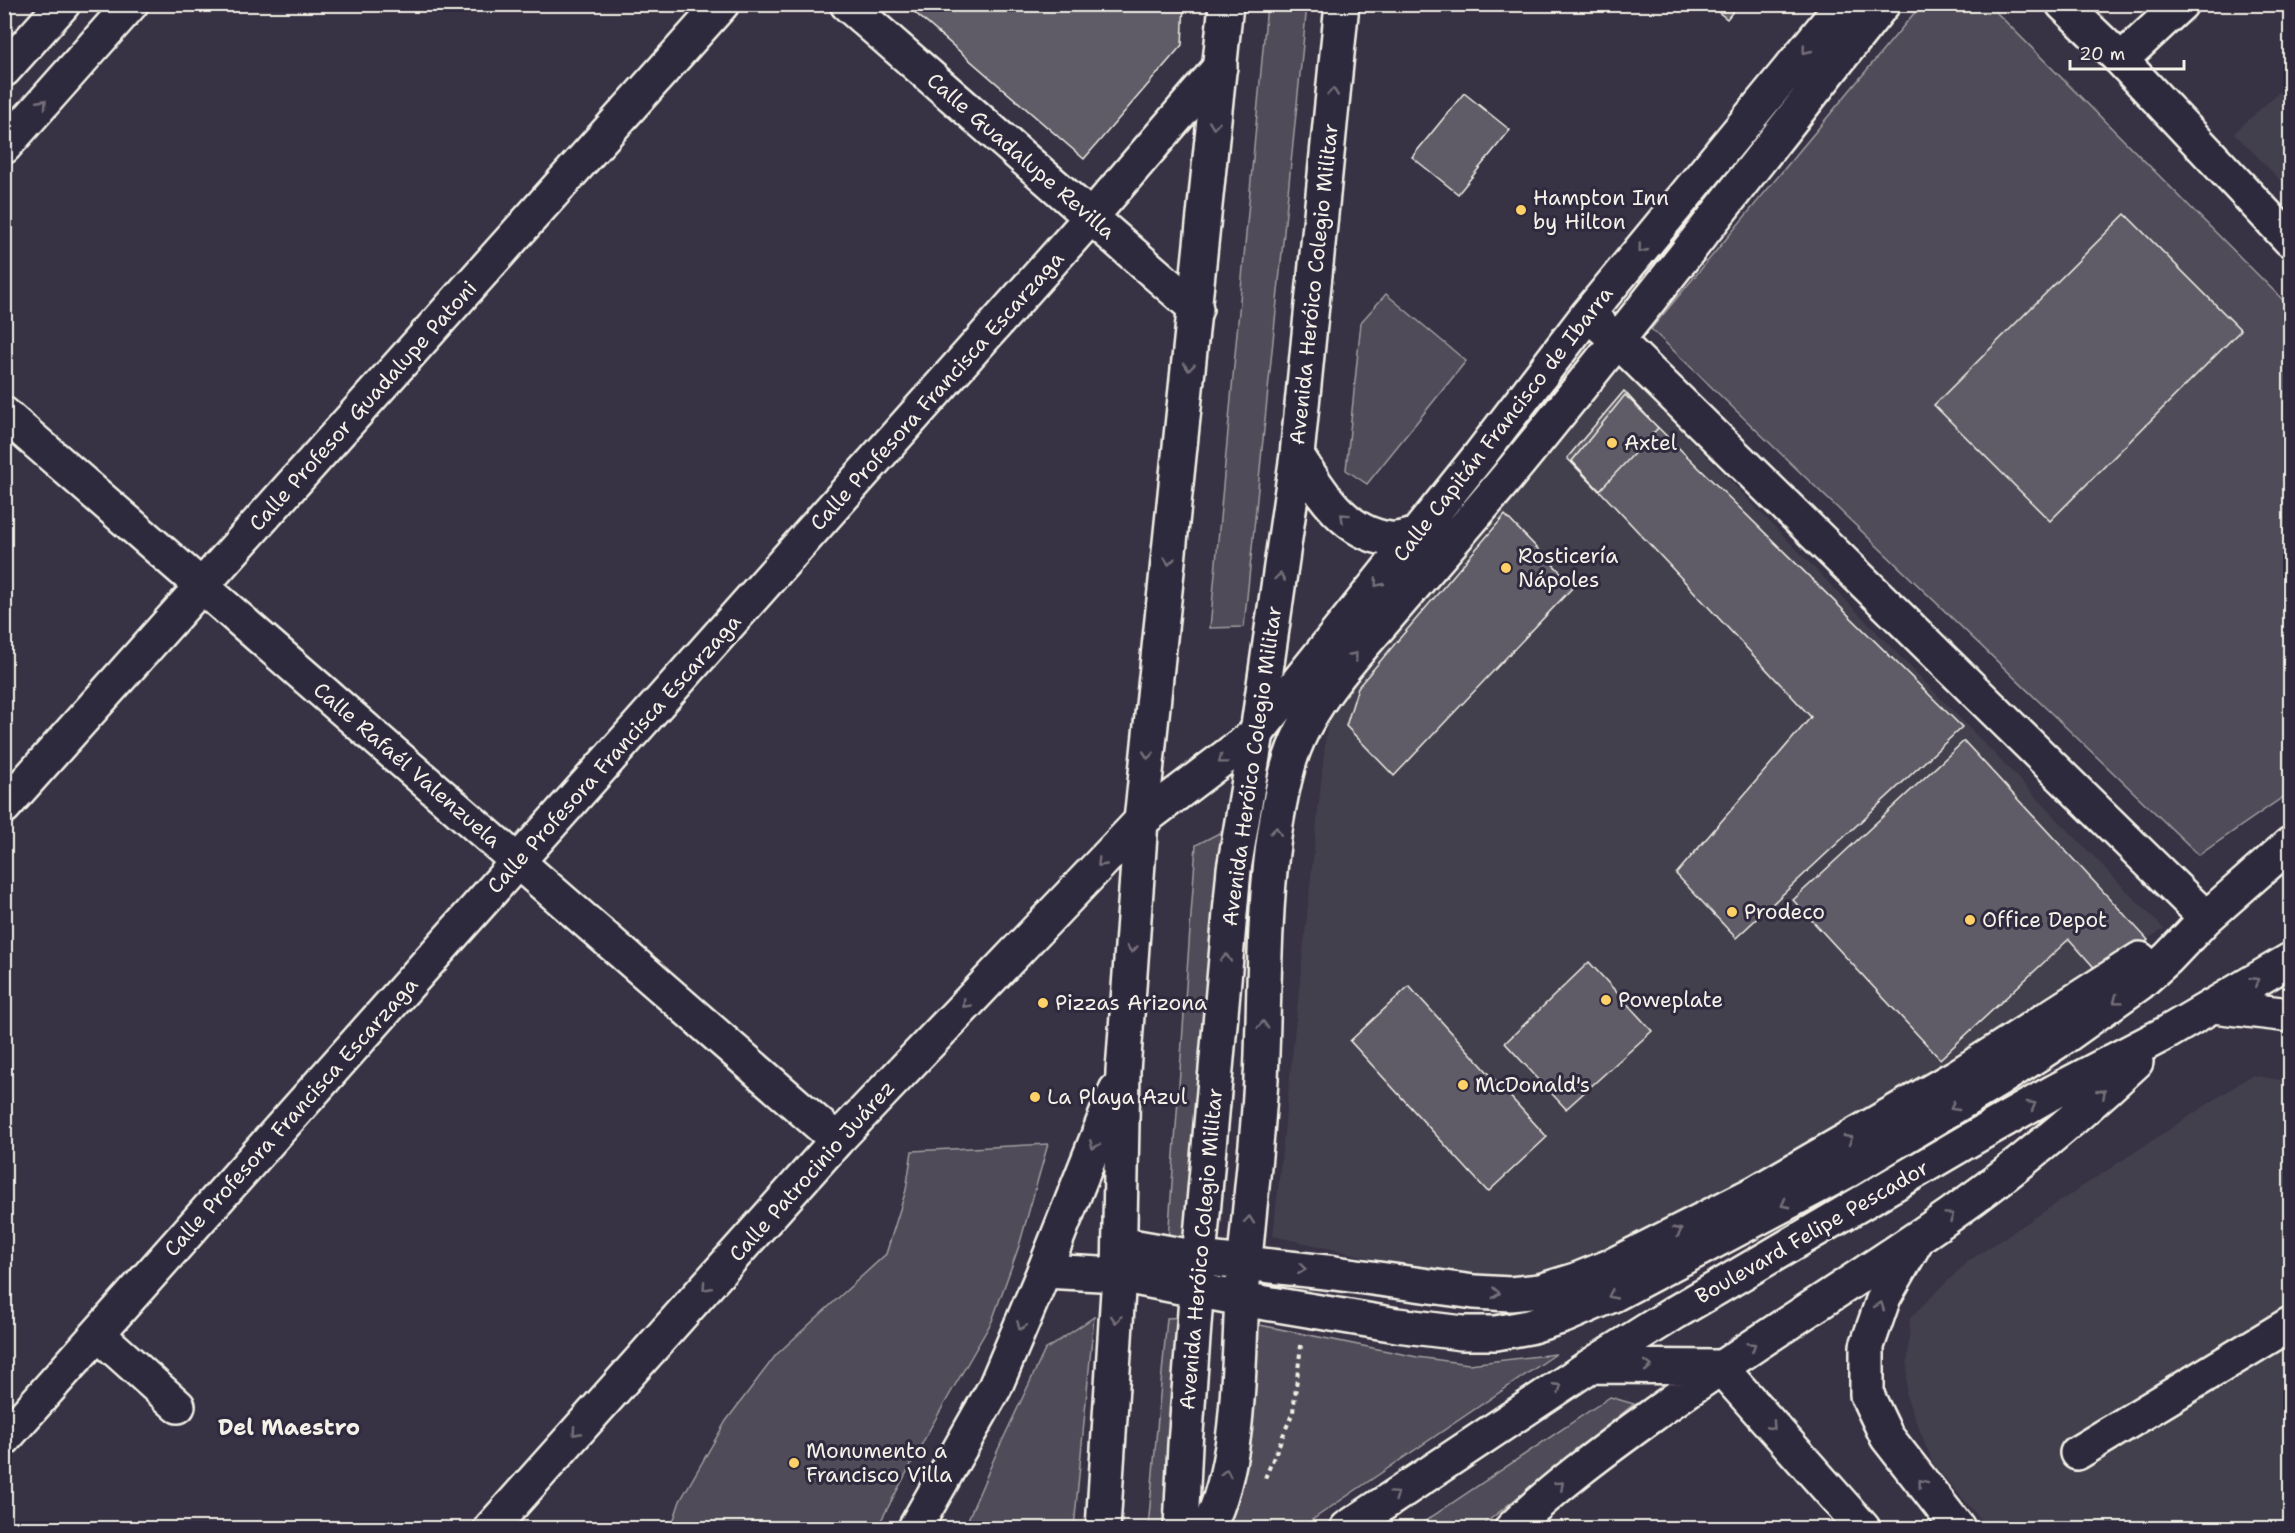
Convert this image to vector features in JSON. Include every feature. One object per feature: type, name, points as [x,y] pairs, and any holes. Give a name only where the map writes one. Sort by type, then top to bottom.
[{"type":"street","points":[[4,70],[63,4]]},
{"type":"street","points":[[4,147],[131,4]]},
{"type":"street","name":"Calle Profesor Guadalupe Patoni","points":[[4,807],[722,4]]},
{"type":"street","name":"Calle Guadalupe Revilla","points":[[847,4],[1196,309]]},
{"type":"street","points":[[1103,1528],[1119,1260],[1123,1071],[1141,820],[1226,4]]},
{"type":"street","name":"Avenida Heróico Colegio Militar","points":[[1181,1528],[1198,1258],[1234,869],[1257,734],[1297,455],[1342,4]]},
{"type":"street","name":"Calle Capitán Francisco de Ibarra","points":[[1141,820],[1257,734],[1417,535],[1587,315],[1843,4]]},
{"type":"street","points":[[1208,1528],[1218,1504],[1232,1443],[1261,1085],[1270,878],[1280,801],[1290,761],[1300,736],[1325,694],[1352,658],[1507,477],[1883,4]]},
{"type":"street","points":[[2063,4],[2121,60],[2290,240]]},
{"type":"street","points":[[2121,60],[2181,4]]},
{"type":"street","name":"Calle Profesora Francisca Escarzaga","points":[[4,1438],[1091,217],[1220,68]]},
{"type":"street","points":[[1587,315],[1617,340],[2206,918]]},
{"type":"street","name":"Calle Rafaél Valenzuela","points":[[4,414],[837,1140]]},
{"type":"street","points":[[1297,455],[1330,505],[1349,523],[1371,535],[1392,540],[1417,535]]},
{"type":"street","name":"Calle Patrocinio Juárez","points":[[490,1528],[837,1140],[1141,820]]},
{"type":"street","points":[[1119,1260],[1196,1290],[1397,1325],[1462,1333],[1496,1333],[1529,1327],[1564,1316],[1624,1289],[1837,1176],[2000,1079],[2060,1040],[2140,983],[2168,958],[2206,918],[2290,844]]},
{"type":"street","points":[[1044,1271],[1119,1260],[1198,1258],[1473,1292],[1510,1294],[1540,1291],[1576,1280],[1613,1265],[1755,1193],[1829,1151],[1959,1075],[2206,918],[2290,872]]},
{"type":"street","name":"Boulevard Felipe Pescador","points":[[1347,1528],[1590,1366],[1676,1312],[1969,1140],[2057,1090],[2168,1032],[2290,960]]},
{"type":"street","points":[[2213,1006],[2290,1015]]},
{"type":"street","points":[[1512,1528],[1579,1468],[1719,1367],[1918,1238],[1982,1193],[2050,1140],[2168,1032]]},
{"type":"street","points":[[915,1528],[995,1387],[1044,1271],[1123,1071]]},
{"type":"street","points":[[1918,1238],[1884,1297],[1867,1346],[1867,1395],[1887,1437],[1958,1528]]},
{"type":"street","points":[[2077,1453],[2290,1324]]},
{"type":"street","points":[[98,1334],[178,1406]]},
{"type":"street","points":[[1590,1366],[1719,1367],[1863,1528]]},
{"type":"path","points":[[1261,1486],[1293,1412],[1302,1337]]},
{"type":"shaded area","points":[[1267,5],[1307,5],[1244,627],[1210,628]]},
{"type":"shaded area","points":[[1921,5],[1989,5],[2290,307],[2290,792],[2199,855],[1651,329]]},
{"type":"shaded area","points":[[2290,82],[2290,190],[2234,133]]},
{"type":"shaded area","points":[[1386,294],[1466,361],[1367,484],[1346,470],[1361,322]]},
{"type":"shaded area","points":[[1620,367],[2164,929],[1664,1231],[1544,1280],[1458,1275],[1273,1236],[1329,706]]},
{"type":"shaded area","points":[[1223,831],[1190,1240],[1168,1240],[1196,845]]},
{"type":"shaded area","points":[[2252,1075],[2290,1080],[2290,1528],[1988,1528],[1933,1464],[1906,1396],[1910,1318],[1967,1262]]},
{"type":"shaded area","points":[[1048,1144],[1019,1246],[992,1321],[931,1427],[877,1528],[671,1528],[680,1501],[726,1421],[776,1355],[886,1254],[906,1190],[912,1151]]},
{"type":"shaded area","points":[[1094,1317],[1074,1528],[966,1528],[996,1454],[1045,1350]]},
{"type":"shaded area","points":[[1184,1317],[1166,1528],[1148,1528],[1167,1318]]},
{"type":"shaded area","points":[[1255,1324],[1417,1357],[1469,1364],[1556,1354],[1300,1528],[1229,1528]]},
{"type":"shaded area","points":[[1610,1397],[1634,1404],[1481,1528],[1415,1528]]},
{"type":"building","points":[[905,4],[1184,4],[1182,45],[1084,159]]},
{"type":"building","points":[[1708,4],[1739,4],[1727,19]]},
{"type":"building","points":[[1464,93],[1510,130],[1458,194],[1412,157]]},
{"type":"building","points":[[2125,214],[2241,330],[2050,521],[1934,405]]},
{"type":"building","name":"Axtel","points":[[1624,391],[1658,428],[1599,491],[1567,458]]},
{"type":"building","points":[[1625,395],[1962,727],[1736,938],[1676,874],[1811,717],[1572,461]]},
{"type":"building","points":[[1505,515],[1574,586],[1394,776],[1346,726],[1358,687]]},
{"type":"building","name":"Office Depot","points":[[1964,741],[2148,940],[2099,973],[2069,939],[1940,1059],[1793,900]]},
{"type":"building","points":[[1589,962],[1652,1031],[1566,1109],[1505,1043]]},
{"type":"building","points":[[1409,986],[1547,1137],[1488,1192],[1350,1041]]},
{"type":"place","name":"Hampton Inn by Hilton","points":[[1521,210]]},
{"type":"place","name":"Axtel","points":[[1612,443]]},
{"type":"place","name":"Rosticería Nápoles","points":[[1506,568]]},
{"type":"place","name":"Prodeco","points":[[1732,912]]},
{"type":"place","name":"Office Depot","points":[[1970,920]]},
{"type":"place","name":"Poweplate","points":[[1606,1000]]},
{"type":"place","name":"Pizzas Arizona","points":[[1043,1003]]},
{"type":"place","name":"McDonald's","points":[[1463,1085]]},
{"type":"place","name":"La Playa Azul","points":[[1035,1097]]},
{"type":"place","name":"Monumento a Francisco Villa","points":[[794,1463]]},
{"type":"district","name":"Del Maestro","points":[[289,1427]]}]
